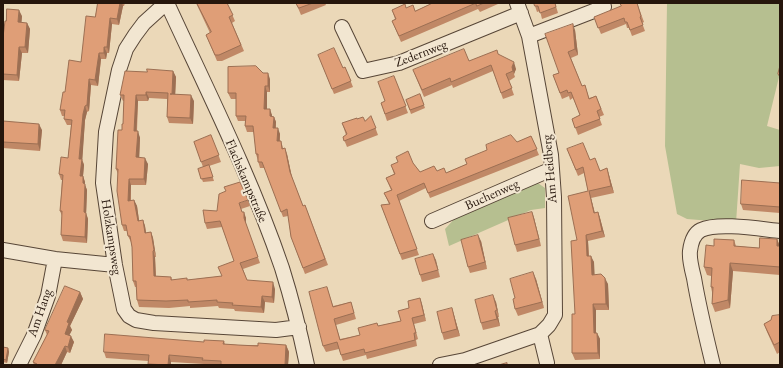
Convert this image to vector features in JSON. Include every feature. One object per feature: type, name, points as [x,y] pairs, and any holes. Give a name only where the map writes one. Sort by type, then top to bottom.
[{"type":"street","name":"Holzkampsweg","points":[[166,3],[144,23],[126,49],[118,70],[106,132],[103,182],[115,265],[124,309],[129,316],[136,320],[154,323],[276,330],[299,327]]},
{"type":"street","name":"Flachskampstraße","points":[[166,3],[249,184],[282,268],[308,365]]},
{"type":"street","points":[[529,36],[604,7],[603,3]]},
{"type":"street","name":"Am Heidberg","points":[[519,8],[529,36],[547,133],[552,169],[555,315],[549,325],[540,334]]},
{"type":"street","name":"Zedernweg","points":[[342,27],[364,70],[399,63],[519,8]]},
{"type":"street","name":"Buchenweg","points":[[432,221],[552,169]]},
{"type":"street","points":[[713,365],[699,309],[690,252],[694,237],[699,231],[707,228],[720,227],[780,231]]},
{"type":"street","points":[[3,250],[55,260],[115,265]]},
{"type":"street","name":"Am Hang","points":[[19,365],[34,335],[48,296],[55,260]]},
{"type":"street","points":[[440,365],[465,360],[540,334],[547,364]]},
{"type":"green space","points":[[667,3],[780,3],[780,73],[767,126],[780,130],[780,166],[759,168],[740,164],[736,223],[687,219],[677,214],[665,146]]},
{"type":"green space","points":[[535,181],[545,188],[545,208],[531,210],[449,246],[445,229],[459,214]]},
{"type":"building","points":[[98,3],[120,3],[117,19],[110,18],[107,47],[104,47],[104,53],[99,53],[95,80],[89,79],[87,105],[85,106],[83,114],[79,159],[82,159],[80,176],[83,176],[83,183],[85,184],[85,237],[61,235],[62,211],[60,211],[63,175],[59,174],[61,157],[68,158],[72,120],[64,119],[65,110],[60,110],[63,92],[65,92],[69,60],[81,62],[86,16],[95,17]]},
{"type":"building","points":[[197,3],[227,3],[233,15],[229,17],[241,45],[219,55],[215,55],[206,35],[211,32]]},
{"type":"building","points":[[296,3],[313,3],[299,8]]},
{"type":"building","points":[[433,3],[476,3],[399,36],[392,21],[396,19],[392,10],[405,4],[406,8],[413,5],[415,11]]},
{"type":"building","points":[[476,3],[484,3],[477,6]]},
{"type":"building","points":[[534,3],[555,3],[556,7],[540,13],[538,6],[535,6]]},
{"type":"building","points":[[620,3],[637,3],[643,25],[630,30],[624,18],[598,28],[594,17],[621,6]]},
{"type":"building","points":[[7,9],[19,10],[18,22],[27,23],[25,47],[19,47],[17,75],[3,74],[3,37]]},
{"type":"building","points":[[573,24],[575,49],[568,52],[582,86],[585,85],[589,99],[596,96],[601,109],[597,111],[600,119],[575,128],[572,119],[580,115],[571,92],[568,93],[567,90],[560,93],[553,75],[559,73],[545,34]]},
{"type":"building","points":[[334,48],[351,81],[332,89],[318,55]]},
{"type":"building","points":[[464,49],[469,61],[497,50],[498,54],[514,62],[512,67],[513,71],[506,74],[512,88],[501,93],[491,65],[451,82],[450,78],[422,90],[413,70]]},
{"type":"building","points":[[256,66],[263,73],[268,73],[268,86],[265,86],[264,109],[270,109],[270,116],[274,117],[273,128],[278,128],[277,141],[281,141],[282,149],[285,148],[290,172],[303,206],[305,205],[325,259],[303,268],[291,237],[287,209],[281,212],[262,162],[258,162],[253,126],[245,126],[246,116],[236,116],[236,93],[228,93],[228,67]]},
{"type":"building","points":[[780,66],[780,77],[778,74]]},
{"type":"building","points":[[147,69],[173,71],[172,94],[170,94],[191,95],[190,118],[167,117],[168,93],[146,92],[146,95],[136,95],[134,131],[138,131],[136,157],[145,158],[144,179],[129,179],[128,201],[134,200],[138,221],[143,220],[145,233],[151,232],[154,250],[154,276],[171,277],[171,280],[187,278],[187,280],[222,276],[218,267],[234,261],[220,221],[205,223],[203,210],[217,211],[219,194],[226,191],[224,187],[240,182],[248,200],[239,203],[242,212],[244,212],[244,218],[258,257],[240,263],[247,280],[273,282],[272,297],[262,296],[261,307],[232,305],[233,303],[217,302],[217,300],[188,302],[188,300],[137,300],[136,281],[133,281],[132,247],[126,225],[122,225],[117,191],[118,169],[116,169],[118,130],[122,130],[123,124],[124,95],[120,95],[125,71],[147,72]]},
{"type":"building","points":[[394,76],[406,106],[385,114],[381,103],[385,101],[378,82]]},
{"type":"building","points":[[420,94],[424,105],[410,110],[406,100]]},
{"type":"building","points":[[371,116],[376,128],[344,141],[343,137],[347,134],[342,123],[363,117],[365,121]]},
{"type":"building","points":[[3,121],[39,124],[38,144],[3,142]]},
{"type":"building","points":[[211,135],[219,155],[201,162],[194,142]]},
{"type":"building","points":[[511,135],[517,142],[531,136],[537,149],[428,193],[424,183],[397,195],[417,249],[400,254],[381,205],[390,204],[384,193],[392,190],[386,178],[395,174],[391,165],[398,162],[396,157],[408,151],[413,163],[420,172],[434,166],[437,171],[444,168],[446,173],[467,164],[465,159],[487,150],[486,145]]},
{"type":"building","points":[[583,143],[590,160],[595,158],[600,171],[607,168],[611,186],[589,191],[594,213],[598,212],[602,231],[586,235],[587,256],[591,256],[592,275],[601,274],[605,278],[606,304],[593,304],[594,333],[597,333],[598,353],[572,353],[572,314],[575,314],[571,241],[577,240],[568,196],[588,191],[583,167],[576,170],[567,149]]},
{"type":"building","points":[[209,165],[213,177],[201,179],[198,169]]},
{"type":"building","points":[[742,180],[780,183],[780,207],[741,204]]},
{"type":"building","points":[[532,212],[539,239],[515,245],[508,218]]},
{"type":"building","points":[[478,235],[485,262],[468,267],[461,240]]},
{"type":"building","points":[[760,238],[777,239],[777,246],[780,246],[780,267],[730,263],[728,300],[712,304],[712,268],[704,267],[706,245],[714,246],[714,239],[734,240],[734,246],[759,248]]},
{"type":"building","points":[[433,254],[438,270],[420,275],[415,259]]},
{"type":"building","points":[[533,272],[542,302],[515,309],[513,299],[515,298],[510,279]]},
{"type":"building","points":[[65,286],[80,292],[67,322],[69,323],[65,334],[71,336],[68,347],[65,346],[55,365],[37,365],[33,362],[49,331],[45,330]]},
{"type":"building","points":[[327,287],[333,307],[351,302],[354,313],[334,319],[340,340],[360,335],[358,328],[377,323],[378,326],[401,321],[398,311],[409,308],[408,301],[420,298],[424,315],[412,318],[416,333],[414,333],[415,340],[365,353],[364,349],[341,355],[337,342],[323,346],[309,292]]},
{"type":"building","points":[[493,295],[497,310],[495,311],[497,319],[481,323],[475,300]]},
{"type":"building","points":[[452,308],[457,329],[442,333],[437,312]]},
{"type":"building","points":[[780,315],[780,342],[774,345],[764,324],[771,320],[772,316]]},
{"type":"building","points":[[105,334],[204,342],[204,340],[224,341],[223,344],[238,345],[258,346],[258,343],[286,345],[285,365],[221,365],[221,361],[169,355],[168,365],[148,364],[149,355],[104,352]]},
{"type":"building","points":[[3,347],[8,348],[6,360],[3,359]]}]
